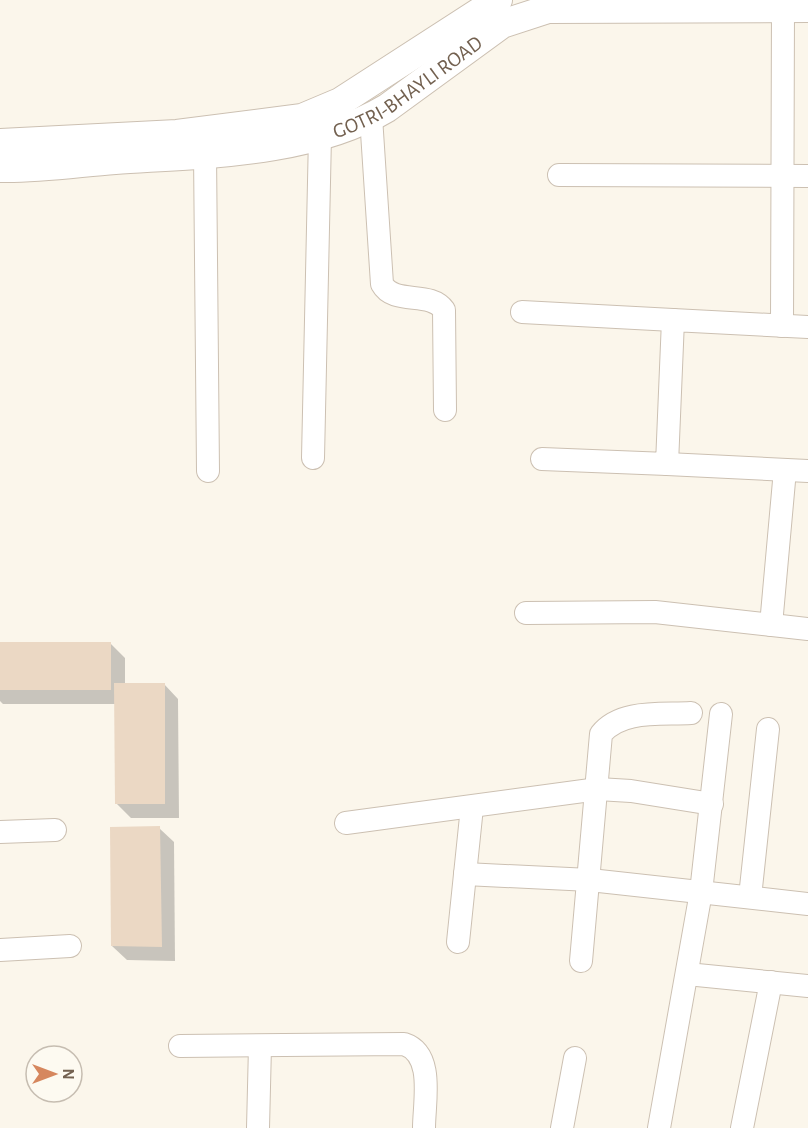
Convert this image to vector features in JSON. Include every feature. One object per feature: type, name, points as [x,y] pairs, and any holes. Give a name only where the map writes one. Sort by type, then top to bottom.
[{"type":"street","name":"GOTRI-BHAYLI ROAD","points":[[1,163],[177,134],[302,118],[340,102],[498,0]]},
{"type":"street","name":"GOTRI-BHAYLI ROAD","points":[[1,163],[205,153],[293,142],[320,136],[371,117],[502,24],[543,4],[796,8]]},
{"type":"street","points":[[782,326],[783,176],[796,8]]},
{"type":"street","points":[[371,117],[382,284],[390,293],[433,301],[444,310],[446,410]]},
{"type":"street","points":[[314,458],[320,136]]},
{"type":"street","points":[[205,153],[208,471]]},
{"type":"street","points":[[560,175],[808,176]]},
{"type":"street","points":[[522,312],[808,327]]},
{"type":"street","points":[[667,464],[673,320]]},
{"type":"street","points":[[542,459],[808,471]]},
{"type":"street","points":[[771,625],[785,470]]},
{"type":"street","points":[[526,612],[655,612],[808,629]]},
{"type":"street","points":[[581,961],[590,880],[601,734],[609,724],[634,716],[692,713]]},
{"type":"street","points":[[659,1128],[701,892],[721,714]]},
{"type":"street","points":[[750,897],[768,729]]},
{"type":"street","points":[[346,823],[598,789],[631,790],[712,804]]},
{"type":"street","points":[[458,942],[472,807]]},
{"type":"street","points":[[0,832],[55,830]]},
{"type":"street","points":[[465,874],[590,880],[808,903]]},
{"type":"street","points":[[0,950],[70,946]]},
{"type":"street","points":[[687,974],[808,986]]},
{"type":"street","points":[[742,1128],[771,982]]},
{"type":"street","points":[[180,1046],[404,1044],[415,1047],[422,1056],[424,1068],[424,1128]]},
{"type":"street","points":[[258,1128],[260,1046]]},
{"type":"street","points":[[562,1128],[575,1058]]},
{"type":"building","points":[[0,642],[111,642],[111,690],[0,690]]},
{"type":"building","points":[[114,683],[165,683],[165,804],[115,804]]},
{"type":"building","points":[[160,826],[162,947],[111,946],[110,827]]}]
